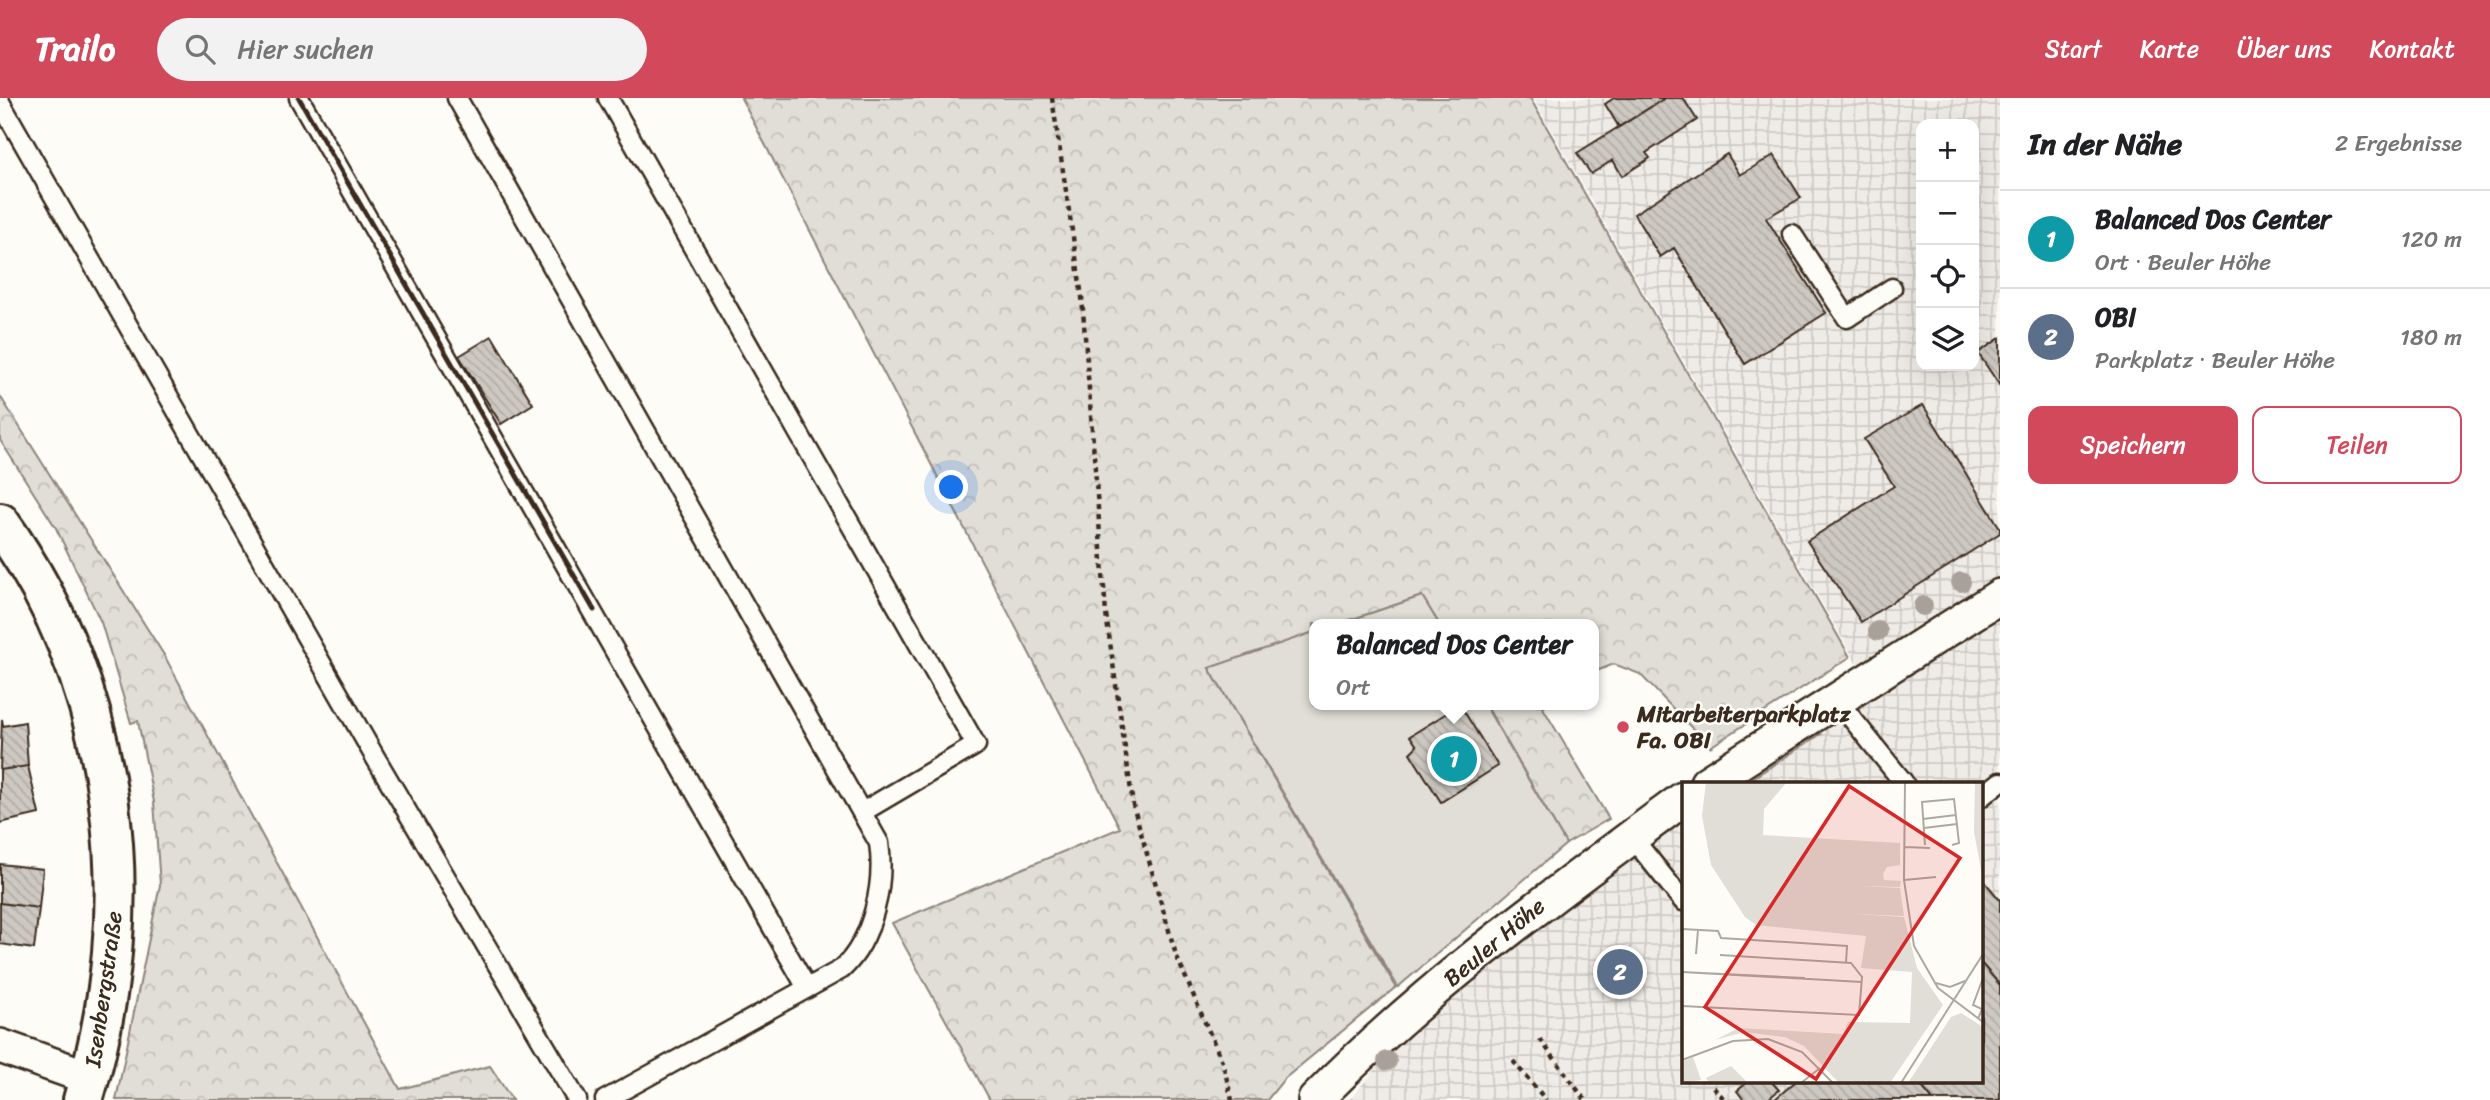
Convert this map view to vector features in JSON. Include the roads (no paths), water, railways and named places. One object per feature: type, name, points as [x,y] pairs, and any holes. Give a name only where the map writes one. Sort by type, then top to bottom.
[{"type":"main road","name":"Isenbergstraße","points":[[0,523],[29,568],[61,630],[84,692],[105,772],[115,856],[114,935],[103,1018],[87,1089]]},
{"type":"street","points":[[1709,782],[2000,596]]},
{"type":"street","name":"Beuler Höhe","points":[[1315,1100],[1371,1047],[1544,900],[1682,800]]},
{"type":"street","points":[[0,1046],[87,1089]]},
{"type":"lane","points":[[299,98],[807,988]]},
{"type":"lane","points":[[457,98],[864,811],[879,843],[881,857],[869,926],[850,961],[807,988],[605,1100]]},
{"type":"lane","points":[[608,98],[976,745],[864,811]]},
{"type":"lane","points":[[0,102],[375,757],[577,1100]]},
{"type":"lane","points":[[1792,234],[1847,318],[1892,288]]},
{"type":"lane","points":[[1837,700],[1903,782]]},
{"type":"lane","points":[[1982,796],[2000,782]]},
{"type":"lane","points":[[1630,836],[1682,900]]},
{"type":"railway","points":[[299,98],[594,610]]},
{"type":"place","name":"Mitarbeiterparkplatz Fa. OBI","points":[[1623,727]]},
{"type":"place","name":"Balanced Dos Center","points":[[1454,759]]},
{"type":"place","name":"OBI","points":[[1620,972]]}]
